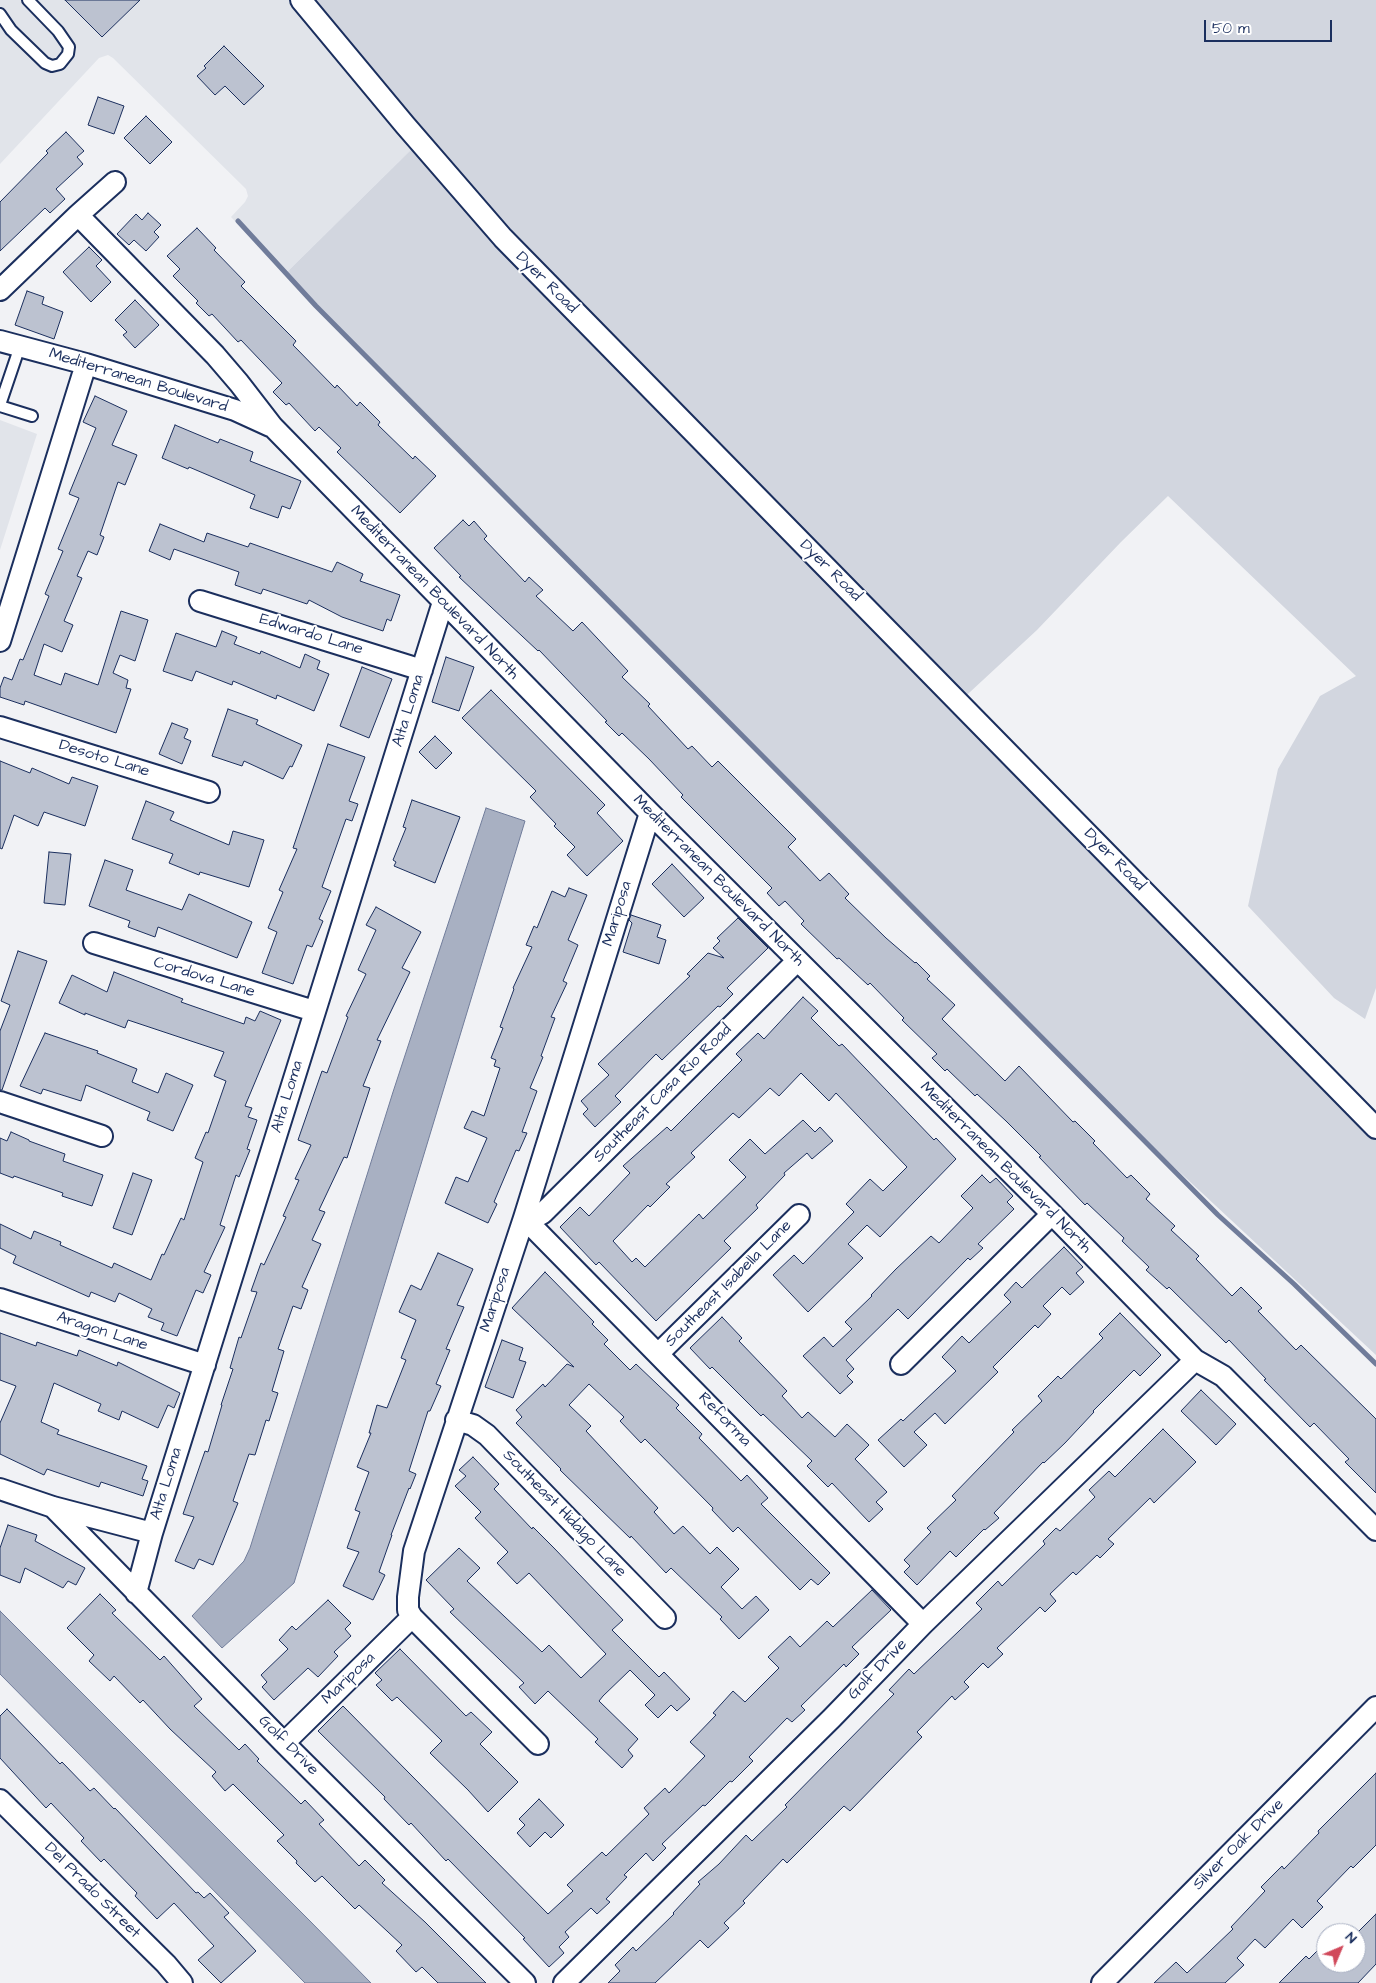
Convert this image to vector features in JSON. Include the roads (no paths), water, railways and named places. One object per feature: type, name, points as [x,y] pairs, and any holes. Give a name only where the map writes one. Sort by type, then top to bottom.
[{"type":"street","name":"Dyer Road","points":[[301,0],[405,125],[503,238],[1376,1128]]},
{"type":"street","points":[[0,290],[78,214],[115,182]]},
{"type":"street","name":"Mediterranean Boulevard North","points":[[78,214],[215,355],[273,427],[650,813],[1052,1214],[1194,1360],[1223,1376],[1376,1530]]},
{"type":"street","name":"Mediterranean Boulevard","points":[[0,341],[86,364],[235,410],[273,427]]},
{"type":"street","points":[[0,641],[86,364]]},
{"type":"street","name":"Edwardo Lane","points":[[200,601],[422,670]]},
{"type":"street","name":"Alta Loma","points":[[136,1593],[152,1533],[314,1011],[444,602]]},
{"type":"street","name":"Desoto Lane","points":[[0,726],[209,792]]},
{"type":"street","name":"Mariposa","points":[[284,1743],[412,1617],[408,1610],[408,1597],[414,1551],[524,1218],[650,813]]},
{"type":"street","name":"Cordova Lane","points":[[94,943],[314,1011]]},
{"type":"street","name":"Southeast Casa Rio Road","points":[[524,1218],[536,1217],[543,1213],[797,961]]},
{"type":"street","points":[[0,1102],[102,1136]]},
{"type":"street","points":[[901,1364],[1052,1214]]},
{"type":"street","name":"Southeast Isabella Lane","points":[[658,1354],[799,1215]]},
{"type":"street","name":"Reforma","points":[[524,1218],[923,1624]]},
{"type":"street","name":"Aragon Lane","points":[[0,1299],[205,1365]]},
{"type":"street","name":"Golf Drive","points":[[564,1983],[832,1718],[923,1624],[1194,1360]]},
{"type":"street","name":"Southeast Hidalgo Lane","points":[[456,1420],[473,1425],[487,1435],[664,1618]]},
{"type":"street","name":"Golf Drive","points":[[0,1489],[53,1507],[152,1533]]},
{"type":"street","name":"Golf Drive","points":[[53,1507],[284,1743],[525,1983]]},
{"type":"street","points":[[412,1617],[538,1744]]},
{"type":"street","name":"Silver Oak Drive","points":[[1102,1983],[1376,1706]]},
{"type":"street","name":"Del Prado Street","points":[[0,1800],[166,1964],[182,1983]]},
{"type":"lane","points":[[0,14],[11,30],[45,63],[52,66],[60,64],[68,54],[69,47],[58,31],[28,0]]},
{"type":"lane","points":[[20,346],[0,406],[32,416]]},
{"type":"water","points":[[486,808],[525,821],[294,1583],[222,1648],[192,1616],[244,1561],[250,1548],[393,1092]]},
{"type":"water","points":[[0,1611],[371,1983],[305,1983],[0,1674]]},
{"type":"waterway","points":[[238,221],[316,306],[1218,1215],[1294,1284],[1376,1364]]}]
